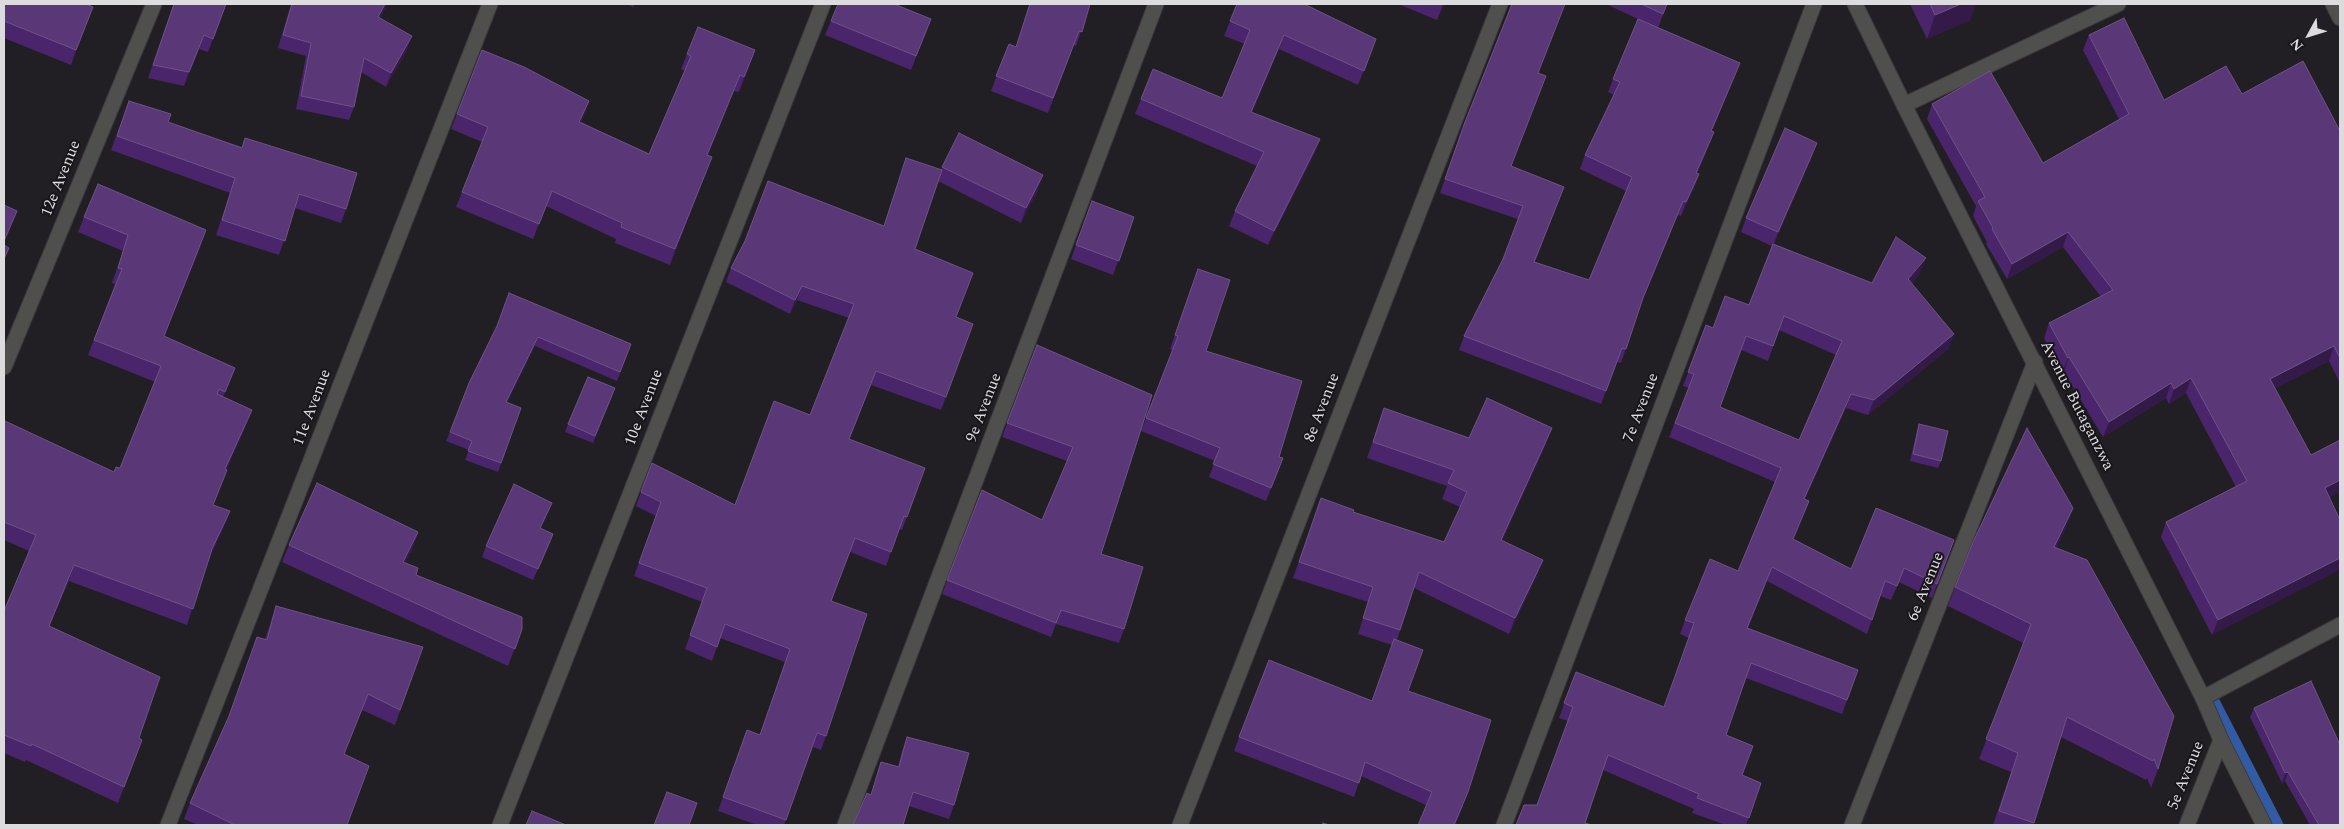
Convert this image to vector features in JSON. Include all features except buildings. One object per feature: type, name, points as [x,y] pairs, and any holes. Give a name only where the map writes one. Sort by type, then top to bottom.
[{"type":"street","name":"12e Avenue","points":[[4,367],[154,4]]},
{"type":"street","name":"11e Avenue","points":[[168,825],[490,4]]},
{"type":"street","name":"10e Avenue","points":[[500,825],[823,4]]},
{"type":"street","name":"9e Avenue","points":[[845,825],[1156,4]]},
{"type":"street","name":"8e Avenue","points":[[1180,825],[1500,4]]},
{"type":"street","name":"7e Avenue","points":[[1504,825],[1814,4]]},
{"type":"street","name":"Avenue Butaganzwa","points":[[1855,4],[2203,698],[2220,740],[2264,825]]},
{"type":"street","points":[[1904,105],[2118,4]]},
{"type":"street","points":[[2333,4],[2340,18]]},
{"type":"street","name":"6e Avenue","points":[[1852,825],[2035,362]]},
{"type":"street","points":[[2203,698],[2340,625]]},
{"type":"street","name":"5e Avenue","points":[[2187,825],[2220,740]]},
{"type":"waterway","points":[[2214,701],[2278,825]]}]
